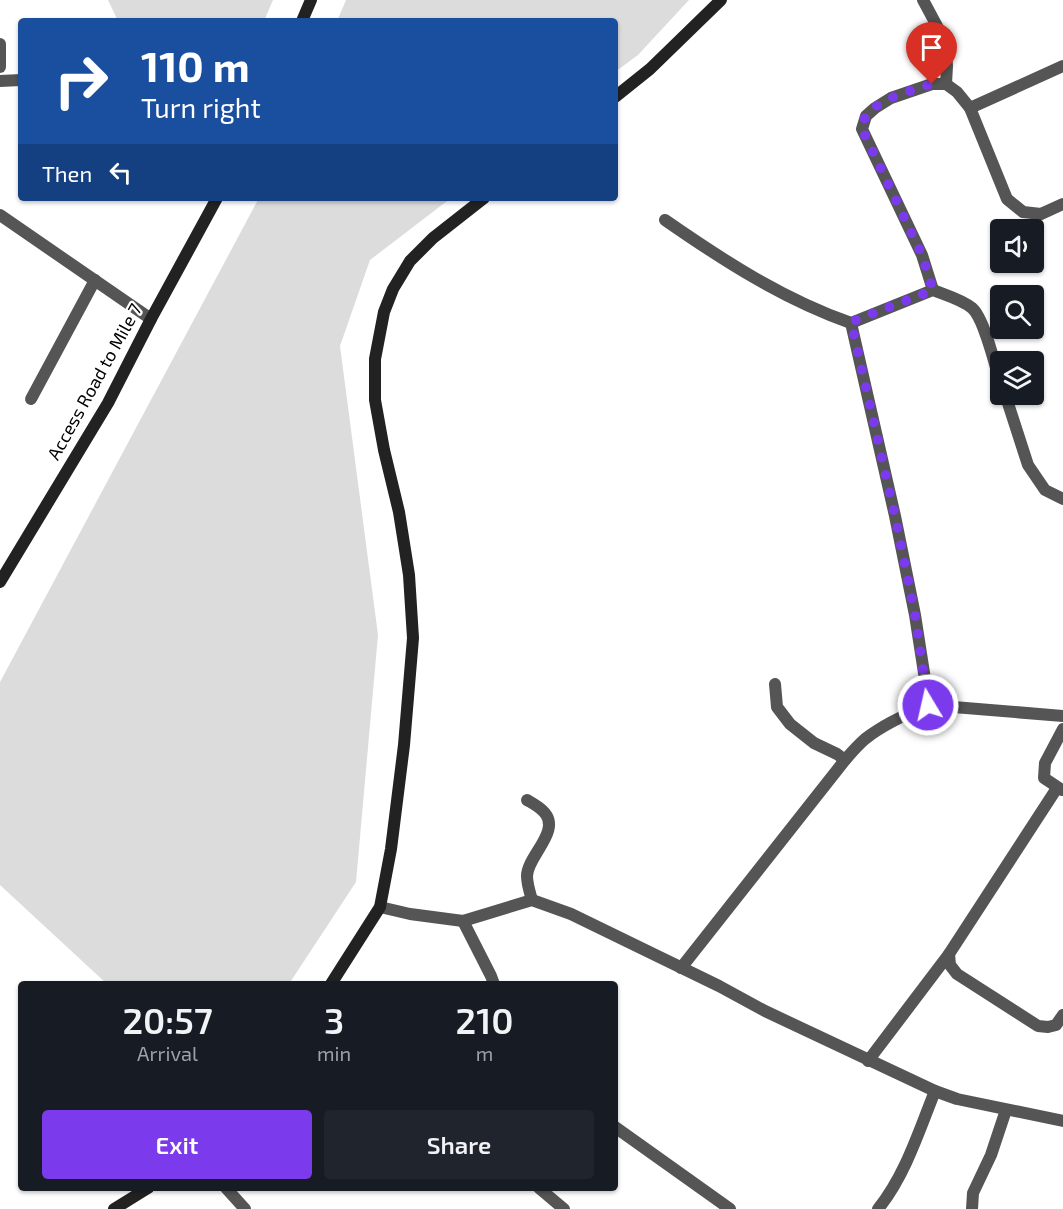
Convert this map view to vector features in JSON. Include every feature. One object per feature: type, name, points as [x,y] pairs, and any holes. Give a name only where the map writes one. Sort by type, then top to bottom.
[{"type":"street","points":[[303,18],[311,0]]},
{"type":"street","points":[[618,95],[650,69],[721,0]]},
{"type":"street","points":[[923,0],[945,41],[948,66],[945,84]]},
{"type":"street","points":[[0,44],[0,67]]},
{"type":"street","points":[[970,108],[1063,66]]},
{"type":"street","points":[[0,81],[18,80]]},
{"type":"street","points":[[933,290],[922,255],[862,129],[866,116],[874,108],[891,98],[932,84],[945,84],[957,92],[970,108],[1007,199],[1023,212],[1041,214],[1063,204]]},
{"type":"street","name":"Access Road to Mile 7","points":[[0,582],[108,403],[215,201]]},
{"type":"street","points":[[333,981],[380,907],[391,849],[404,745],[413,638],[407,565],[399,512],[375,400],[375,359],[384,312],[393,289],[410,261],[433,238],[480,201]]},
{"type":"street","points":[[0,215],[151,319]]},
{"type":"street","points":[[665,220],[755,279],[792,298],[851,322],[933,290],[972,308],[979,318],[990,352]]},
{"type":"street","points":[[31,399],[95,280]]},
{"type":"street","points":[[851,322],[915,615],[928,705]]},
{"type":"street","points":[[1009,405],[1028,465],[1045,490],[1063,499]]},
{"type":"street","points":[[775,684],[777,707],[785,718],[814,743],[845,760]]},
{"type":"street","points":[[681,968],[845,760],[864,740],[885,726],[928,705],[1063,716]]},
{"type":"street","points":[[868,1061],[950,954],[1060,789],[1044,778],[1046,763],[1063,729]]},
{"type":"street","points":[[527,800],[544,812],[549,822],[548,834],[529,867],[527,875],[532,900]]},
{"type":"street","points":[[380,907],[410,914],[463,921],[532,900],[571,914],[765,1011],[935,1091],[957,1099],[1063,1121]]},
{"type":"street","points":[[463,921],[493,981]]},
{"type":"street","points":[[950,954],[950,964],[957,974],[1038,1026],[1056,1025],[1063,1015]]},
{"type":"street","points":[[878,1209],[890,1196],[935,1091]]},
{"type":"street","points":[[972,1209],[973,1193],[991,1155],[1006,1110]]},
{"type":"street","points":[[618,1129],[730,1209]]},
{"type":"street","points":[[114,1209],[143,1191]]},
{"type":"street","points":[[229,1191],[245,1209]]},
{"type":"street","points":[[543,1191],[564,1209]]},
{"type":"shaded area","points":[[108,0],[273,0],[265,18],[117,18]]},
{"type":"shaded area","points":[[346,0],[689,0],[638,55],[618,70],[618,18],[338,18]]},
{"type":"shaded area","points":[[257,201],[447,201],[370,260],[340,346],[378,635],[356,882],[291,981],[104,981],[0,885],[0,682]]},
{"type":"route","points":[[928,705],[915,615],[851,322],[933,290],[922,255],[862,129],[866,116],[874,108],[891,98],[932,84]]}]
